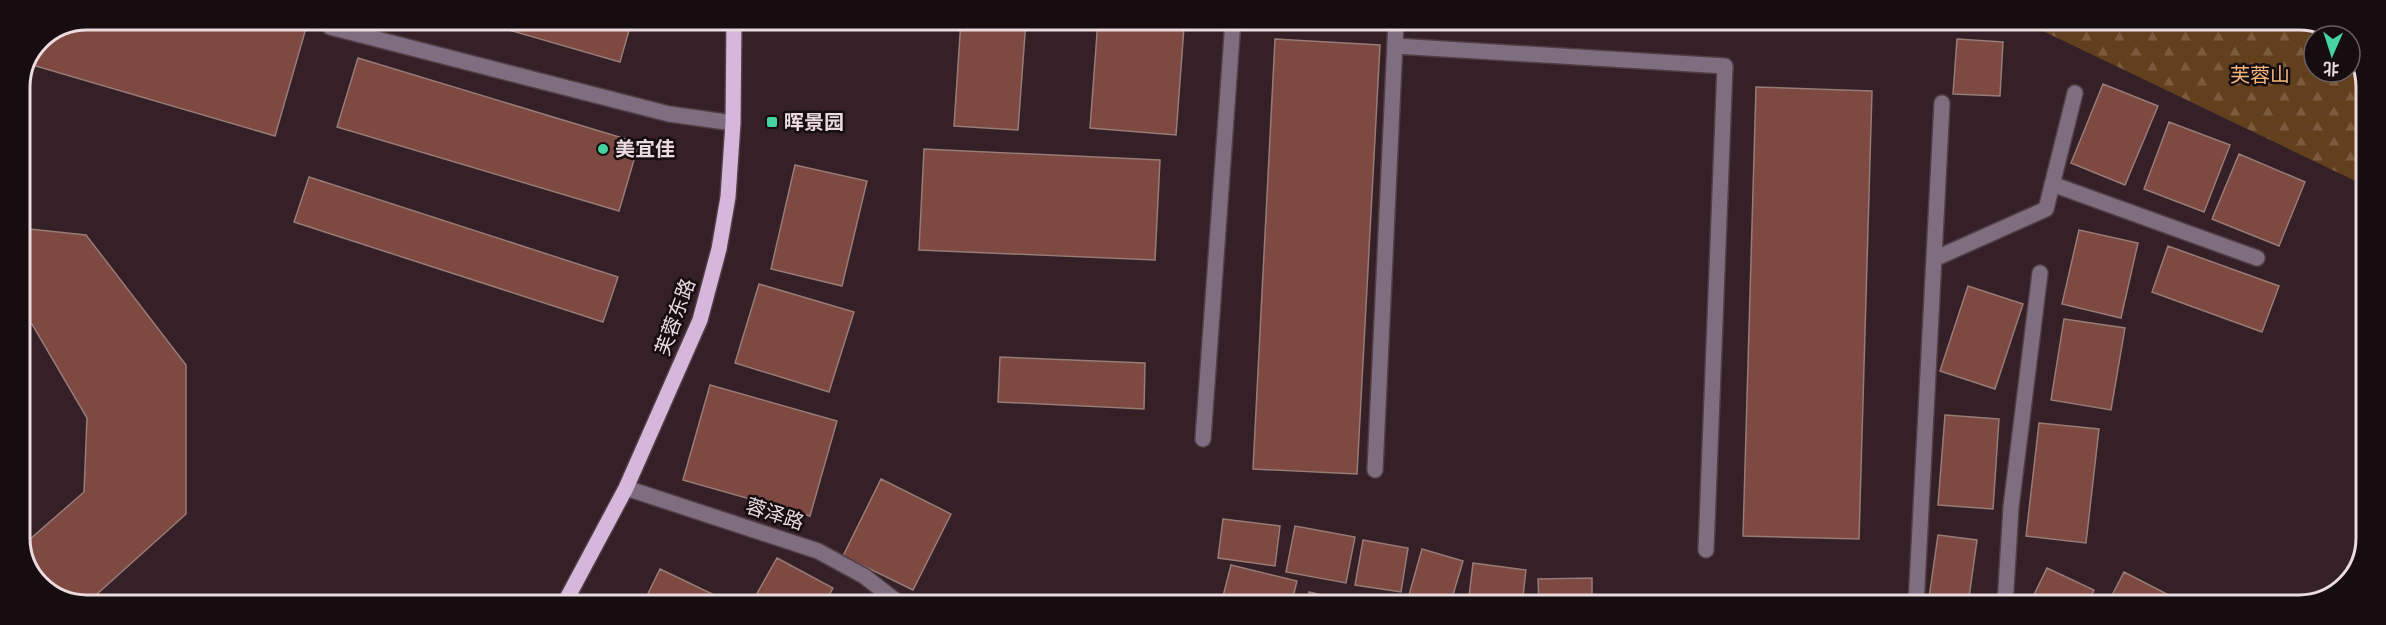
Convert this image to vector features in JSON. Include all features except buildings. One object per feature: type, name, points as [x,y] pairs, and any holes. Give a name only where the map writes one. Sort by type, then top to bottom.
[{"type":"main road","name":"芙蓉东路","points":[[569,595],[626,488],[700,320],[720,249],[728,197],[733,123],[734,30]]},
{"type":"street","points":[[342,30],[669,114],[733,123]]},
{"type":"street","points":[[1203,439],[1232,30]]},
{"type":"street","points":[[1375,470],[1396,30]]},
{"type":"street","points":[[1395,46],[1725,66],[1706,550]]},
{"type":"street","points":[[1934,259],[2046,209],[2075,93]]},
{"type":"street","points":[[1917,595],[1942,103]]},
{"type":"street","points":[[2052,184],[2257,258]]},
{"type":"street","points":[[2006,595],[2011,507],[2040,273]]},
{"type":"street","name":"蓉泽路","points":[[626,488],[818,551],[864,576],[888,595]]},
{"type":"green space","name":"芙蓉山","points":[[2041,30],[2302,30],[2302,84],[2356,84],[2356,181]]},
{"type":"place","name":"晖景园","points":[[772,122]]},
{"type":"place","name":"美宜佳","points":[[603,149]]}]
